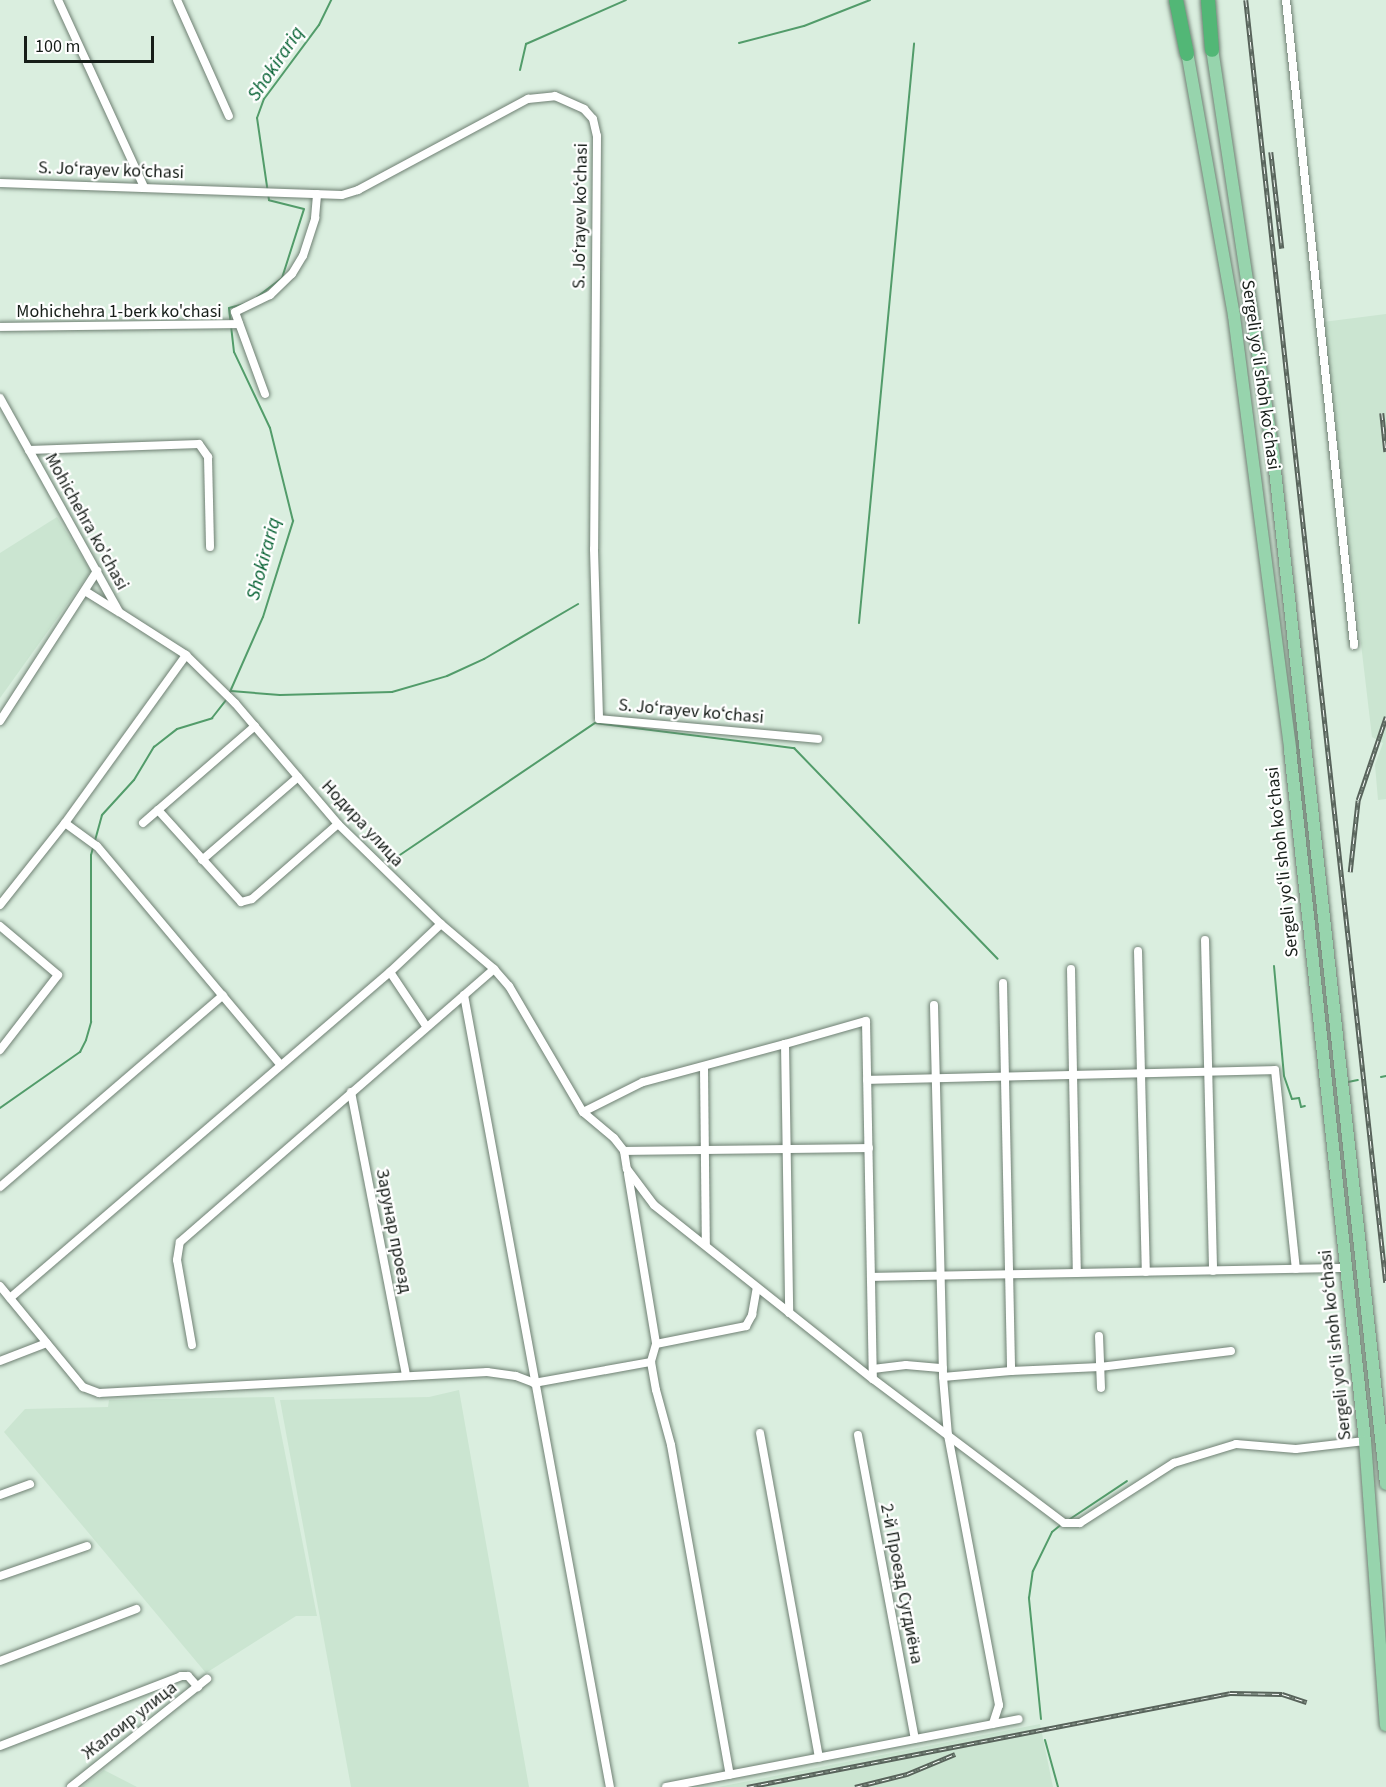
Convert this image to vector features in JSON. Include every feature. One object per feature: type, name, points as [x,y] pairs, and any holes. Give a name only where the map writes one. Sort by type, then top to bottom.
[{"type":"highway","points":[[1178,0],[1187,54]]},
{"type":"highway","points":[[1208,0],[1212,50]]},
{"type":"main road","name":"Sergeli yo‘li shoh ko‘chasi","points":[[1203,0],[1274,461],[1386,1484]]},
{"type":"main road","name":"Sergeli yo‘li shoh ko‘chasi","points":[[1187,54],[1255,461],[1365,1441],[1386,1725]]},
{"type":"street","points":[[58,0],[144,187]]},
{"type":"street","points":[[177,0],[229,116]]},
{"type":"street","points":[[1286,0],[1354,645]]},
{"type":"street","name":"S. Joʻrayev koʻchasi","points":[[0,183],[317,194],[358,190],[528,99],[555,96],[590,113],[597,136],[594,549],[599,719],[818,739]]},
{"type":"street","points":[[265,394],[236,310],[282,286],[303,256],[315,218],[317,194]]},
{"type":"street","name":"Mohichehra 1-berk ko'chasi","points":[[0,327],[239,324]]},
{"type":"street","name":"Mohichehra ko'chasi","points":[[0,398],[118,612],[186,655],[218,688]]},
{"type":"street","points":[[29,450],[199,444],[208,457],[210,547]]},
{"type":"street","points":[[0,721],[97,571]]},
{"type":"street","points":[[85,591],[118,612]]},
{"type":"street","points":[[0,905],[65,823],[186,655]]},
{"type":"street","name":"Нодира улица","points":[[218,688],[255,726],[338,824],[441,924],[494,969],[509,986],[583,1112],[624,1151]]},
{"type":"street","points":[[143,824],[255,726]]},
{"type":"street","points":[[202,860],[298,777]]},
{"type":"street","points":[[158,810],[238,900],[248,902],[338,824]]},
{"type":"street","points":[[65,823],[97,846],[281,1065]]},
{"type":"street","points":[[10,1298],[390,972],[441,924]]},
{"type":"street","points":[[0,926],[58,976],[0,1050]]},
{"type":"street","points":[[1205,940],[1213,1271]]},
{"type":"street","points":[[1138,951],[1146,1272]]},
{"type":"street","points":[[192,1345],[177,1246],[426,1026],[494,969]]},
{"type":"street","points":[[1071,969],[1077,1273]]},
{"type":"street","points":[[390,972],[426,1026]]},
{"type":"street","points":[[1003,983],[1011,1371]]},
{"type":"street","points":[[0,1186],[223,995]]},
{"type":"street","points":[[464,995],[610,1787]]},
{"type":"street","points":[[934,1005],[943,1372],[948,1435],[999,1705],[993,1724]]},
{"type":"street","points":[[583,1112],[643,1082],[866,1021],[873,1379]]},
{"type":"street","points":[[785,1044],[789,1313]]},
{"type":"street","points":[[704,1067],[706,1245]]},
{"type":"street","points":[[867,1080],[1275,1070],[1296,1269]]},
{"type":"street","name":"Зарунар проезд","points":[[351,1092],[406,1376]]},
{"type":"street","points":[[730,1775],[671,1445],[651,1362],[656,1344],[624,1151],[868,1148]]},
{"type":"street","points":[[627,1169],[654,1205],[873,1379],[1066,1522],[1080,1523],[1174,1463],[1236,1444],[1296,1449],[1365,1441]]},
{"type":"street","points":[[871,1277],[1347,1268]]},
{"type":"street","points":[[0,1286],[83,1388],[99,1393],[487,1372],[516,1376],[534,1383],[651,1362]]},
{"type":"street","points":[[656,1344],[746,1326],[753,1315],[758,1287]]},
{"type":"street","points":[[1099,1336],[1101,1388]]},
{"type":"street","points":[[0,1362],[47,1343]]},
{"type":"street","points":[[873,1370],[906,1365],[943,1372],[1100,1367],[1231,1351]]},
{"type":"street","points":[[759,1433],[819,1758]]},
{"type":"street","name":"2-й Проезд Сугдиёна","points":[[858,1435],[915,1739]]},
{"type":"street","points":[[0,1495],[30,1484]]},
{"type":"street","points":[[0,1576],[87,1546]]},
{"type":"street","points":[[0,1661],[136,1609]]},
{"type":"street","points":[[0,1746],[181,1676],[188,1676],[198,1687]]},
{"type":"street","name":"Жалоир улица","points":[[71,1787],[207,1679]]},
{"type":"street","points":[[666,1787],[1019,1719]]},
{"type":"shaded area","points":[[1386,314],[1386,799],[1378,800],[1375,765],[1383,743],[1372,737],[1323,322]]},
{"type":"shaded area","points":[[57,517],[91,571],[0,698],[0,553]]},
{"type":"shaded area","points":[[459,1390],[529,1787],[351,1787],[280,1400],[429,1397]]},
{"type":"shaded area","points":[[274,1397],[317,1616],[296,1616],[206,1673],[4,1432],[25,1409],[108,1407],[109,1400]]},
{"type":"shaded area","points":[[1040,1724],[1053,1787],[718,1787]]},
{"type":"shaded area","points":[[104,1770],[137,1787],[82,1787]]},
{"type":"waterway","name":"Shokirariq","points":[[257,297],[282,278],[304,209],[269,200],[257,118],[264,99],[319,25],[331,0]]},
{"type":"waterway","points":[[520,70],[526,44],[626,0]]},
{"type":"waterway","points":[[739,43],[804,26],[870,0]]},
{"type":"waterway","points":[[859,623],[914,44]]},
{"type":"waterway","name":"Shokirariq","points":[[229,694],[263,617],[293,521],[270,428],[234,352],[229,308],[244,304]]},
{"type":"waterway","points":[[231,691],[280,695],[392,692],[447,676],[484,659],[578,604]]},
{"type":"waterway","name":"Shokirariq","points":[[0,1108],[80,1052],[86,1040],[91,1022],[91,855],[102,815],[134,780],[154,747],[177,729],[212,718],[227,699]]},
{"type":"waterway","points":[[391,861],[595,723],[794,748],[998,959]]},
{"type":"waterway","points":[[1274,966],[1284,1076],[1292,1099],[1299,1098],[1301,1107],[1305,1106]]},
{"type":"waterway","points":[[1381,1077],[1386,1076]]},
{"type":"waterway","points":[[1348,1082],[1358,1080]]},
{"type":"waterway","points":[[1067,1521],[1127,1481]]},
{"type":"waterway","points":[[1041,1719],[1029,1598],[1033,1571],[1052,1532],[1062,1524]]},
{"type":"waterway","points":[[1045,1740],[1058,1787]]},
{"type":"railway","points":[[1246,0],[1386,1282]]},
{"type":"railway","points":[[1271,152],[1282,248]]},
{"type":"railway","points":[[1382,413],[1386,452]]},
{"type":"railway","points":[[1350,872],[1358,800],[1386,717]]},
{"type":"railway","points":[[747,1787],[1230,1693],[1282,1694],[1307,1702]]},
{"type":"railway","points":[[855,1787],[907,1774],[955,1754]]}]
